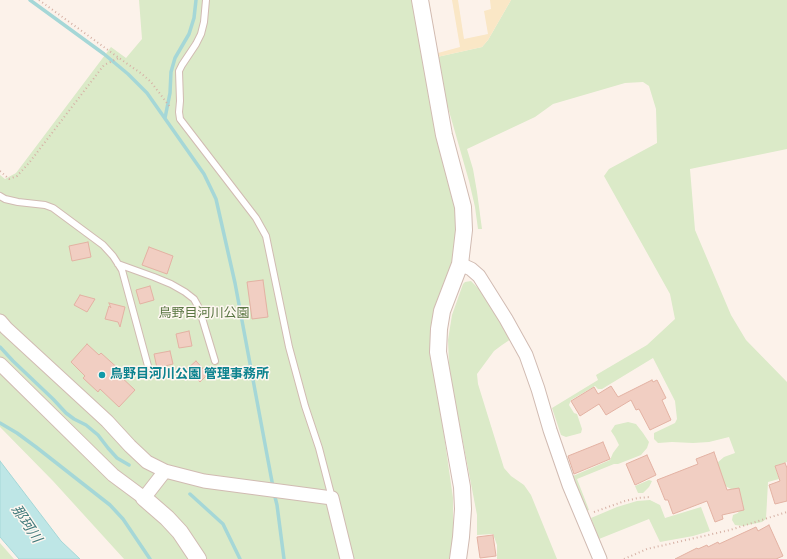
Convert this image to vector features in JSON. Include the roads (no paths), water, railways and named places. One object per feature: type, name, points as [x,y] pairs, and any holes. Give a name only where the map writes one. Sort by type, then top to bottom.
[{"type":"street","points":[[420,0],[444,135],[463,207],[464,230],[460,264],[442,311],[439,329],[438,352],[462,487],[463,509],[458,559]]},
{"type":"street","points":[[460,264],[471,269],[479,276],[506,319],[526,355],[569,485],[600,559]]},
{"type":"street","points":[[0,321],[106,421],[147,462],[164,471],[204,481],[332,498],[347,559]]},
{"type":"street","points":[[0,364],[113,475],[144,498],[167,518],[180,532],[198,559]]},
{"type":"street","points":[[144,498],[164,471]]},
{"type":"lane","points":[[206,0],[204,22],[201,34],[182,65],[180,71],[180,119],[256,218],[266,236],[289,347],[332,498]]},
{"type":"lane","points":[[0,196],[5,199],[18,202],[45,205],[53,208],[103,245],[113,256],[122,270],[148,366]]},
{"type":"lane","points":[[118,264],[171,284],[185,292],[194,300],[199,308],[215,361]]},
{"type":"water","name":"那珂川","points":[[0,461],[61,541],[80,559],[19,559],[0,537]]},
{"type":"waterway","points":[[30,0],[104,54],[128,74],[147,93],[204,174],[216,199],[235,283],[273,487]]},
{"type":"waterway","points":[[165,118],[170,93],[171,72],[175,58],[189,34],[194,18],[196,0]]},
{"type":"waterway","points":[[0,347],[66,413],[86,425],[98,435],[117,458],[129,465]]},
{"type":"waterway","points":[[0,423],[36,447],[110,505],[123,519],[150,559]]},
{"type":"waterway","points":[[274,493],[284,559]]},
{"type":"waterway","points":[[190,494],[223,524],[240,559]]},
{"type":"place","name":"鳥野目河川公園 管理事務所","points":[[102,375]]},
{"type":"park label","name":"鳥野目河川公園","points":[[204,314]]}]
